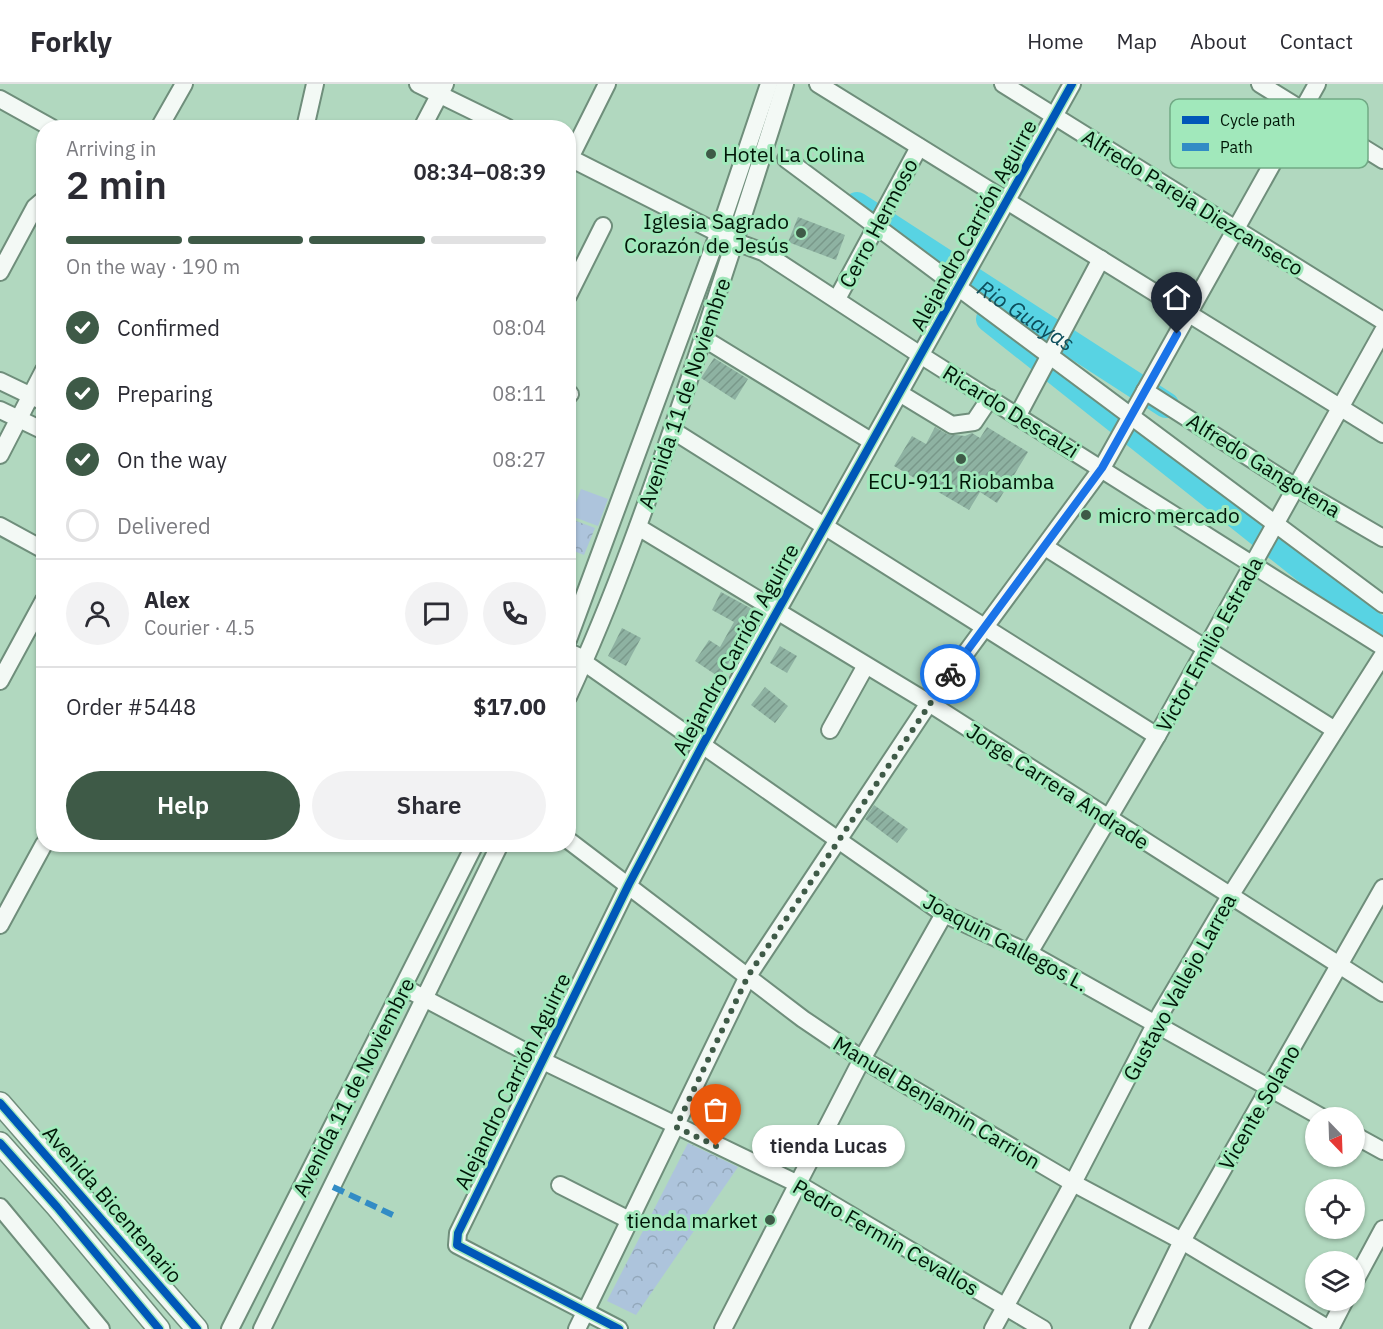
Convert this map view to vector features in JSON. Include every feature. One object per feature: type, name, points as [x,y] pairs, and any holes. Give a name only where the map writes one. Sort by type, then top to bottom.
[{"type":"main road","name":"Avenida Bicentenario","points":[[0,1103],[197,1329]]},
{"type":"main road","name":"Avenida Bicentenario","points":[[0,1143],[159,1329]]},
{"type":"street","points":[[164,120],[184,84]]},
{"type":"street","points":[[307,120],[315,84]]},
{"type":"street","points":[[418,84],[442,89],[494,120]]},
{"type":"street","points":[[576,145],[607,84]]},
{"type":"street","name":"Avenida 11 de Noviembre","points":[[576,618],[719,232],[769,84]]},
{"type":"street","name":"Avenida 11 de Noviembre","points":[[576,681],[638,527],[672,430],[736,242],[785,84]]},
{"type":"street","points":[[818,84],[1101,259],[1187,315],[1383,434]]},
{"type":"street","name":"Alfredo Pareja Diezcanseco","points":[[1003,84],[1383,321]]},
{"type":"street","name":"Alejandro Carrión Aguirre","points":[[586,1312],[458,1245],[458,1233],[629,884],[703,744],[871,441],[922,356],[1072,84]]},
{"type":"street","points":[[1260,84],[1284,99]]},
{"type":"street","points":[[1308,99],[1317,84]]},
{"type":"street","points":[[426,120],[442,89]]},
{"type":"street","points":[[0,99],[38,120]]},
{"type":"street","name":"Cerro Hermoso","points":[[837,299],[919,147]]},
{"type":"street","points":[[1368,151],[1383,160]]},
{"type":"street","points":[[1383,594],[786,159],[1383,604]]},
{"type":"street","name":"Ricardo Descalzi","points":[[576,162],[736,242],[763,252],[922,356],[1254,563],[1383,647]]},
{"type":"street","points":[[577,1329],[748,976],[929,703],[1102,468],[1270,168]]},
{"type":"street","points":[[0,272],[36,206]]},
{"type":"street","points":[[576,280],[603,226]]},
{"type":"street","points":[[1018,415],[1101,259]]},
{"type":"street","name":"Victor Emilio Estrada","points":[[1029,953],[1157,736],[1383,331]]},
{"type":"street","points":[[703,338],[871,441]]},
{"type":"street","points":[[0,381],[36,399]]},
{"type":"street","name":"Alfredo Gangotena","points":[[1145,391],[1297,488],[1383,538]]},
{"type":"street","points":[[900,394],[952,425],[960,426],[974,422],[990,398]]},
{"type":"street","points":[[0,454],[18,418],[36,400]]},
{"type":"street","points":[[0,410],[36,427]]},
{"type":"street","points":[[672,430],[1157,736]]},
{"type":"street","points":[[0,526],[36,546]]},
{"type":"street","name":"Jorge Carrera Andrade","points":[[638,527],[777,610],[865,667],[929,703],[1383,993]]},
{"type":"street","points":[[1045,547],[1335,730]]},
{"type":"street","points":[[0,681],[36,615]]},
{"type":"street","name":"Joaquin Gallegos L.","points":[[576,655],[944,914],[1029,953],[1305,1108]]},
{"type":"street","name":"Gustavo Vallejo Larrea","points":[[993,1329],[1073,1183],[1156,1023],[1230,896],[1383,656]]},
{"type":"street","points":[[830,729],[865,667]]},
{"type":"street","name":"Manuel Benjamin Carrion","points":[[576,846],[803,1019],[862,1059],[1073,1183],[1182,1241],[1329,1329]]},
{"type":"street","points":[[0,925],[40,852]]},
{"type":"street","name":"Avenida 11 de Noviembre","points":[[230,1329],[405,988],[471,852]]},
{"type":"street","name":"Avenida 11 de Noviembre","points":[[262,1329],[496,852]]},
{"type":"street","name":"Vicente Solano","points":[[1139,1329],[1182,1241],[1383,888]]},
{"type":"street","points":[[723,1329],[862,1059],[944,914]]},
{"type":"street","name":"Pedro Fermin Cevallos","points":[[405,988],[541,1060],[798,1184],[1043,1329]]},
{"type":"street","points":[[1365,1141],[1383,1151]]},
{"type":"street","points":[[308,1174],[333,1186]]},
{"type":"street","points":[[560,1185],[631,1221]]},
{"type":"street","points":[[0,1207],[101,1329]]},
{"type":"street","points":[[1365,1263],[1383,1229]]},
{"type":"street","points":[[1329,1329],[1339,1311]]},
{"type":"street","points":[[586,1312],[619,1329]]},
{"type":"green space","points":[[581,489],[608,499],[598,526],[576,518],[576,502]]},
{"type":"green space","points":[[576,521],[595,528],[584,555],[576,552]]},
{"type":"green space","points":[[688,1143],[738,1167],[636,1315],[607,1301]]},
{"type":"building","points":[[798,217],[845,235],[836,260],[788,242]]},
{"type":"building","points":[[714,358],[748,379],[735,400],[701,378]]},
{"type":"building","name":"ECU-911 Riobamba","points":[[935,427],[947,434],[965,436],[972,433],[980,438],[987,427],[1028,452],[997,503],[980,492],[969,510],[894,466],[912,436],[926,444]]},
{"type":"building","points":[[721,592],[763,615],[746,646],[742,644],[719,677],[695,661],[709,640],[720,647],[734,622],[712,610]]},
{"type":"building","points":[[622,628],[641,638],[626,666],[608,656]]},
{"type":"building","points":[[780,646],[797,656],[787,673],[770,663]]},
{"type":"building","points":[[765,687],[788,706],[775,723],[751,705]]},
{"type":"building","points":[[874,805],[908,829],[897,843],[865,819]]},
{"type":"waterway","name":"Rio Guayas","points":[[857,205],[1166,405]]},
{"type":"waterway","name":"Rio Guayas","points":[[989,319],[1383,632]]},
{"type":"marked path","points":[[333,1187],[395,1216]]},
{"type":"cycle path","points":[[619,1329],[457,1245],[458,1233],[629,884],[703,744],[1072,84]]},
{"type":"cycle path","points":[[0,1103],[197,1329]]},
{"type":"cycle path","points":[[0,1143],[159,1329]]},
{"type":"way so far","points":[[716,1146],[676,1127],[748,976],[864,799],[950,674]]},
{"type":"place","name":"Hotel La Colina","points":[[711,154]]},
{"type":"place","name":"Iglesia Sagrado Corazón de Jesús","points":[[801,233]]},
{"type":"place","name":"ECU-911 Riobamba","points":[[961,459]]},
{"type":"place","name":"micro mercado","points":[[1086,515]]},
{"type":"place","name":"tienda Lucas","points":[[716,1146]]},
{"type":"place","name":"tienda market","points":[[770,1220]]},
{"type":"route","points":[[950,674],[1102,468],[1177,334]]}]
